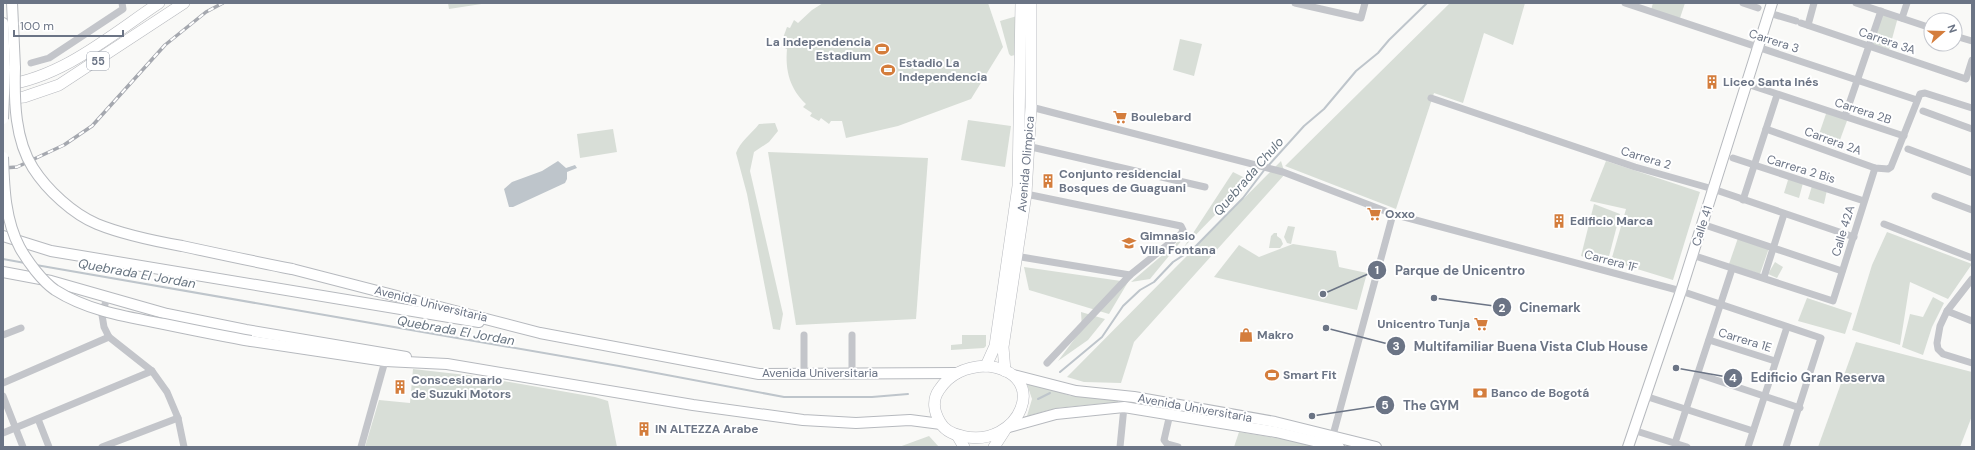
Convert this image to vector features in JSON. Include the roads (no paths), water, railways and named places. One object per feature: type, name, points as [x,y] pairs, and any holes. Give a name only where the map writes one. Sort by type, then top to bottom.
[{"type":"main road","points":[[3,119],[10,68],[9,37],[12,3]]},
{"type":"main road","name":"55","points":[[3,85],[25,82],[49,74],[77,58],[160,3]]},
{"type":"main road","name":"55","points":[[3,99],[24,97],[59,85],[184,3]]},
{"type":"main road","name":"Avenida Olimpica","points":[[986,366],[995,346],[1018,186],[1021,3]]},
{"type":"main road","name":"Avenida Olimpica","points":[[1009,373],[1003,347],[1015,256],[1026,194],[1027,146],[1030,107],[1031,3]]},
{"type":"main road","name":"Calle 41","points":[[1628,447],[1681,291],[1770,8]]},
{"type":"main road","points":[[3,23],[9,37]]},
{"type":"main road","name":"Avenida Universitaria","points":[[10,68],[20,138],[33,168],[52,190],[72,208],[96,224],[146,239],[292,269],[540,332],[759,374],[804,375],[933,372],[956,373]]},
{"type":"main road","points":[[3,157],[4,197],[20,248],[37,272],[54,289],[83,305],[128,318],[251,341],[385,362],[447,364]]},
{"type":"main road","points":[[3,236],[51,250],[540,332]]},
{"type":"main road","points":[[3,272],[51,281],[167,314],[246,330],[693,405],[803,420],[856,422],[910,420],[941,424]]},
{"type":"main road","points":[[994,447],[1007,428],[1020,413],[1023,400],[1021,388],[1009,373],[986,366],[968,368],[956,373],[945,382],[937,392],[935,408],[941,424],[950,433],[976,438],[989,436],[1007,428]]},
{"type":"main road","name":"Avenida Universitaria","points":[[1009,373],[1076,391],[1134,397],[1275,422],[1333,435],[1376,447]]},
{"type":"main road","name":"Avenida Universitaria","points":[[1007,428],[1056,414],[1124,408],[1170,414],[1276,432],[1339,447]]},
{"type":"main road","points":[[957,435],[964,447]]},
{"type":"street","points":[[1295,3],[1361,18],[1365,3]]},
{"type":"street","name":"Carrera 3","points":[[1625,3],[1856,80],[1918,97]]},
{"type":"street","points":[[1744,3],[1758,8]]},
{"type":"street","points":[[1802,23],[1814,3]]},
{"type":"street","points":[[1856,3],[1923,25]]},
{"type":"street","points":[[1902,18],[1907,3]]},
{"type":"street","points":[[31,63],[49,58],[122,6]]},
{"type":"street","name":"Carrera 3A","points":[[1770,8],[1802,23],[1966,79],[1972,60]]},
{"type":"street","points":[[1845,116],[1880,11]]},
{"type":"street","name":"Carrera 2B","points":[[1746,84],[1904,136]]},
{"type":"street","points":[[1875,168],[1888,169],[1892,164],[1918,97],[1925,93],[1972,108]]},
{"type":"street","points":[[1743,200],[1752,166],[1766,129],[1776,95]]},
{"type":"street","name":"Carrera 2","points":[[1431,98],[1635,167],[1713,189],[1854,237]]},
{"type":"street","name":"Carrera 1F","points":[[1030,107],[1283,172],[1393,214],[1681,291],[1821,338],[1800,408]]},
{"type":"street","points":[[1923,111],[1972,129]]},
{"type":"street","name":"Carrera 2A","points":[[1766,129],[1875,168]]},
{"type":"street","points":[[1027,146],[1205,187]]},
{"type":"street","points":[[1908,149],[1972,173]]},
{"type":"street","name":"Carrera 2 Bis","points":[[1733,158],[1752,166],[1864,201]]},
{"type":"street","name":"Calle 42A","points":[[1764,278],[1833,301],[1875,168]]},
{"type":"street","points":[[1026,194],[1181,226],[1183,230],[1181,234],[1130,275],[1047,363]]},
{"type":"street","points":[[1935,196],[1972,210]]},
{"type":"street","points":[[1333,435],[1393,214]]},
{"type":"street","points":[[1692,255],[1764,278],[1784,214]]},
{"type":"street","points":[[1702,224],[1842,271]]},
{"type":"street","points":[[1884,224],[1972,258]]},
{"type":"street","points":[[1015,256],[1130,275]]},
{"type":"street","points":[[1675,443],[1732,269]]},
{"type":"street","points":[[1972,281],[1947,311],[1938,331],[1937,343],[1938,349],[1944,354],[1972,362]]},
{"type":"street","points":[[108,297],[102,315],[104,327],[109,338],[152,371],[167,392],[178,418],[184,447]]},
{"type":"street","points":[[1947,311],[1972,321]]},
{"type":"street","points":[[1748,447],[1787,327]]},
{"type":"street","points":[[3,334],[21,328]]},
{"type":"street","points":[[804,335],[804,375]]},
{"type":"street","points":[[852,335],[852,374]]},
{"type":"street","points":[[3,383],[109,338]]},
{"type":"street","name":"Carrera 1E","points":[[1709,340],[1776,361]]},
{"type":"street","points":[[361,447],[385,362]]},
{"type":"street","points":[[3,433],[152,371]]},
{"type":"street","points":[[1698,374],[1800,408],[1786,447]]},
{"type":"street","points":[[3,396],[24,447]]},
{"type":"street","points":[[1645,396],[1686,408],[1753,431]]},
{"type":"street","points":[[1120,447],[1124,408]]},
{"type":"street","points":[[1170,414],[1164,440],[1167,444],[1178,447]]},
{"type":"street","points":[[102,447],[178,418]]},
{"type":"street","points":[[38,419],[49,447]]},
{"type":"street","points":[[1633,430],[1687,447]]},
{"type":"waterway","name":"Quebrada Chulo","points":[[1268,166],[1304,126],[1324,109],[1356,71],[1378,53],[1389,40],[1427,3]]},
{"type":"waterway","name":"Quebrada Chulo","points":[[1060,372],[1102,337],[1123,306],[1140,290],[1154,282],[1173,262],[1193,249],[1243,198],[1265,169]]},
{"type":"waterway","name":"Quebrada El Jordan","points":[[3,259],[25,263]]},
{"type":"waterway","name":"Quebrada El Jordan","points":[[36,265],[619,366],[784,397],[872,397],[908,394]]},
{"type":"waterway","name":"Quebrada El Jordan","points":[[1038,399],[1050,393]]},
{"type":"railway","points":[[3,168],[17,167],[64,145],[92,126],[165,45],[206,12],[223,3]]},
{"type":"place","name":"La Independencia Estadium","points":[[882,49]]},
{"type":"place","name":"Estadio La Independencia","points":[[888,70]]},
{"type":"place","name":"Liceo Santa Inés","points":[[1712,82]]},
{"type":"place","name":"Boulebard","points":[[1120,117]]},
{"type":"place","name":"Conjunto residencial Bosques de Guaguani","points":[[1048,181]]},
{"type":"place","name":"Oxxo","points":[[1374,214]]},
{"type":"place","name":"Edificio Marca","points":[[1559,221]]},
{"type":"place","name":"Gimnasio Villa Fontana","points":[[1129,243]]},
{"type":"place","name":"Parque de Unicentro","points":[[1323,294]]},
{"type":"place","name":"Cinemark","points":[[1434,298]]},
{"type":"place","name":"Unicentro Tunja","points":[[1481,324]]},
{"type":"place","name":"Multifamiliar Buena Vista Club House","points":[[1326,328]]},
{"type":"place","name":"Makro","points":[[1246,335]]},
{"type":"place","name":"Edificio Gran Reserva","points":[[1676,368]]},
{"type":"place","name":"Smart Fit","points":[[1272,375]]},
{"type":"place","name":"Conscesionario de Suzuki Motors","points":[[400,387]]},
{"type":"place","name":"Banco de Bogotá","points":[[1480,393]]},
{"type":"place","name":"The GYM","points":[[1312,416]]},
{"type":"place","name":"IN ALTEZZA Arabe","points":[[644,429]]}]
